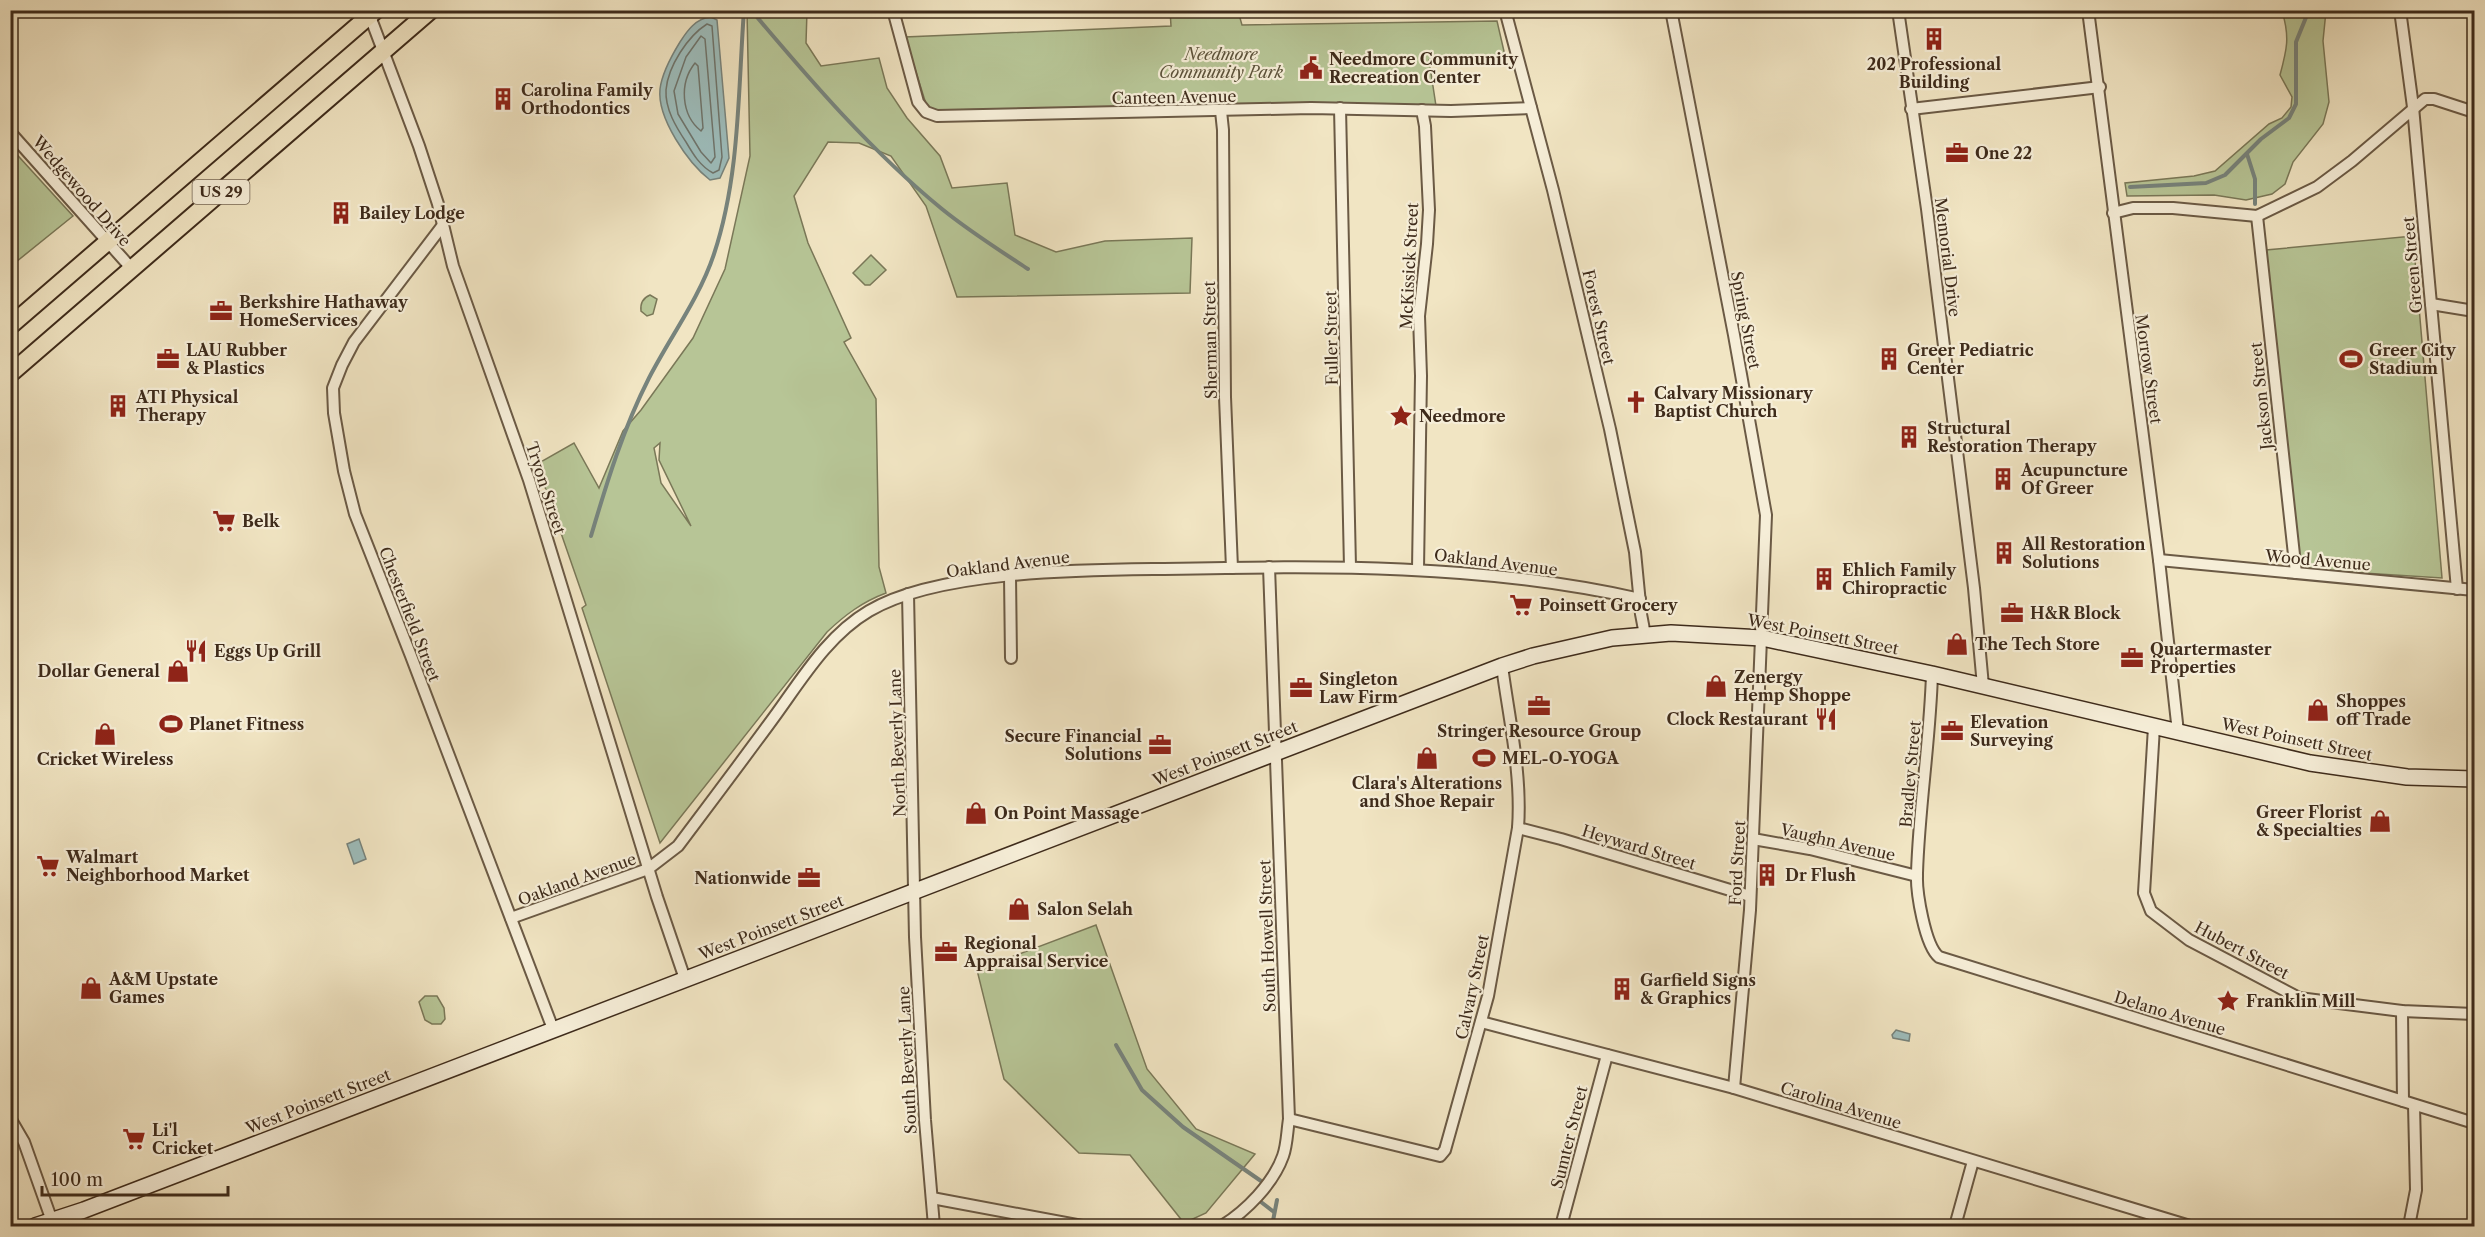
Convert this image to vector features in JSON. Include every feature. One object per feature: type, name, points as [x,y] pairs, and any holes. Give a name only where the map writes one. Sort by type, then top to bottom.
[{"type":"main road","name":"US 29","points":[[10,374],[431,10]]},
{"type":"main road","name":"US 29","points":[[10,326],[371,12]]},
{"type":"main road","name":"West Poinsett Street","points":[[35,1227],[1502,666],[1576,645],[1645,635],[1698,633],[1761,638],[1932,674],[2351,771],[2407,777],[2475,779]]},
{"type":"street","name":"Canteen Avenue","points":[[894,10],[918,102],[926,112],[932,115],[1340,108],[1422,110],[1531,108]]},
{"type":"street","name":"Forest Street","points":[[1505,10],[1610,429],[1635,552],[1645,635]]},
{"type":"street","name":"Spring Street","points":[[1671,10],[1734,335],[1766,515],[1761,638]]},
{"type":"street","name":"Memorial Drive","points":[[1898,10],[1927,209],[1974,588],[1983,686]]},
{"type":"street","name":"Morrow Street","points":[[2088,10],[2100,87],[2113,213],[2159,560],[2178,732]]},
{"type":"street","name":"Green Street","points":[[2400,10],[2413,107],[2457,588]]},
{"type":"street","name":"Tryon Street","points":[[371,12],[419,146],[475,332],[529,480],[648,869],[685,979]]},
{"type":"street","points":[[1911,109],[2100,87]]},
{"type":"street","points":[[2113,213],[2133,208],[2173,208],[2258,216],[2317,187],[2367,150],[2413,107],[2425,99],[2434,99],[2475,112]]},
{"type":"street","name":"Fuller Street","points":[[1340,108],[1350,567]]},
{"type":"street","name":"McKissick Street","points":[[1418,569],[1421,376],[1419,316],[1429,210],[1425,126],[1422,110]]},
{"type":"street","name":"Sherman Street","points":[[1221,111],[1225,397],[1232,568]]},
{"type":"street","name":"Wedgewood Drive","points":[[10,132],[132,269]]},
{"type":"street","name":"Jackson Street","points":[[2258,216],[2296,573]]},
{"type":"street","name":"Chesterfield Street","points":[[443,225],[354,342],[333,388],[334,413],[344,471],[355,514],[554,1029]]},
{"type":"street","points":[[2430,304],[2475,311]]},
{"type":"street","name":"Wood Avenue","points":[[2159,560],[2475,590]]},
{"type":"street","name":"South Howell Street","points":[[1222,1227],[1255,1197],[1275,1172],[1286,1148],[1289,1119],[1269,567]]},
{"type":"street","name":"Oakland Avenue","points":[[511,918],[648,869],[678,846],[833,640],[869,611],[908,594],[964,582],[1010,576],[1102,570],[1350,567],[1418,569],[1513,577],[1640,599]]},
{"type":"street","points":[[1010,576],[1011,658]]},
{"type":"street","name":"North Beverly Lane","points":[[908,594],[915,891]]},
{"type":"street","name":"Ford Street","points":[[1734,1088],[1750,896],[1761,638]]},
{"type":"street","name":"Calvary Street","points":[[1289,1119],[1440,1156],[1445,1150],[1454,1125],[1490,986],[1518,828],[1520,806],[1516,765],[1502,666]]},
{"type":"street","name":"Bradley Street","points":[[1917,876],[1932,674]]},
{"type":"street","name":"Hubert Street","points":[[2154,727],[2144,893],[2151,911],[2189,940],[2299,998],[2402,1011],[2475,1014]]},
{"type":"street","name":"Heyward Street","points":[[1518,828],[1750,896]]},
{"type":"street","name":"Vaughn Avenue","points":[[1753,839],[1810,849],[1917,876]]},
{"type":"street","name":"Delano Avenue","points":[[1917,876],[1929,942],[1931,948],[1940,957],[2475,1123]]},
{"type":"street","name":"South Beverly Lane","points":[[915,891],[920,1042],[934,1227]]},
{"type":"street","points":[[2402,1011],[2416,1190],[2410,1225],[2421,1227]]},
{"type":"street","name":"Carolina Avenue","points":[[1481,1023],[1734,1088],[2190,1227]]},
{"type":"street","name":"Sumter Street","points":[[1561,1227],[1607,1055]]},
{"type":"street","points":[[10,1119],[24,1142],[52,1221]]},
{"type":"street","points":[[1955,1227],[1973,1161]]},
{"type":"street","points":[[932,1197],[1082,1227]]},
{"type":"green space","name":"Needmore Community Park","points":[[1170,10],[1238,11],[1242,25],[1497,21],[1506,60],[1429,60],[1436,106],[932,110],[926,104],[905,37],[1171,26]]},
{"type":"green space","points":[[747,11],[807,11],[806,43],[821,66],[879,58],[887,88],[907,118],[940,156],[952,188],[1007,183],[1015,235],[1056,252],[1105,241],[1192,238],[1190,293],[957,297],[926,206],[891,156],[859,143],[828,142],[794,196],[808,243],[851,338],[844,342],[876,399],[879,567],[886,593],[869,600],[827,632],[660,843],[582,608],[586,605],[537,464],[574,443],[599,488],[623,431],[693,338],[725,269],[750,156]],"holes":[[[660,443],[659,460],[691,526],[661,483],[654,448]]]},
{"type":"green space","points":[[2282,11],[2326,11],[2323,41],[2329,102],[2323,124],[2293,162],[2285,184],[2272,194],[2246,200],[2214,195],[2127,196],[2125,183],[2194,176],[2215,171],[2269,124],[2282,118],[2291,107],[2292,97],[2280,75],[2287,43]]},
{"type":"green space","points":[[10,147],[73,216],[11,266],[10,266]]},
{"type":"green space","name":"Greer City Stadium","points":[[2413,236],[2442,578],[2300,569],[2266,250]]},
{"type":"green space","points":[[871,255],[886,270],[870,285],[865,285],[853,273]]},
{"type":"green space","points":[[650,295],[657,299],[653,314],[647,316],[641,311],[641,306],[644,299]]},
{"type":"green space","points":[[1096,925],[1147,1069],[1196,1129],[1255,1154],[1206,1213],[1184,1223],[1130,1155],[1079,1153],[1004,1079],[977,970]]},
{"type":"green space","points":[[425,996],[437,996],[444,1008],[445,1019],[441,1024],[432,1024],[425,1020],[419,1002]]},
{"type":"water","points":[[711,17],[717,20],[729,158],[720,178],[710,180],[692,163],[676,139],[663,113],[660,89],[668,64],[686,34],[696,22]]},
{"type":"water","points":[[359,839],[366,859],[354,864],[347,844]]},
{"type":"water","points":[[1896,1030],[1910,1034],[1909,1041],[1893,1038],[1892,1035]]},
{"type":"waterway","points":[[591,536],[631,417],[649,378],[708,271],[723,224],[733,164],[744,10]]},
{"type":"waterway","points":[[751,10],[819,88],[890,163],[952,217],[1028,269]]},
{"type":"waterway","points":[[2130,187],[2206,183],[2225,175],[2261,139],[2289,118],[2296,104],[2296,42],[2309,10]]},
{"type":"waterway","points":[[2247,154],[2255,179],[2255,204]]},
{"type":"waterway","points":[[1116,1045],[1142,1090],[1183,1127],[1261,1181]]},
{"type":"waterway","points":[[1272,1226],[1277,1200]]},
{"type":"waterway","points":[[1261,1202],[1274,1212]]},
{"type":"place","name":"202 Professional Building","points":[[1934,39]]},
{"type":"place","name":"Needmore Community Recreation Center","points":[[1311,68]]},
{"type":"place","name":"Carolina Family Orthodontics","points":[[503,99]]},
{"type":"place","name":"One 22","points":[[1957,153]]},
{"type":"place","name":"Bailey Lodge","points":[[341,213]]},
{"type":"place","name":"Berkshire Hathaway HomeServices","points":[[221,311]]},
{"type":"place","name":"LAU Rubber & Plastics","points":[[168,359]]},
{"type":"place","name":"Greer Pediatric Center","points":[[1889,359]]},
{"type":"place","name":"Greer City Stadium","points":[[2351,359]]},
{"type":"place","name":"Calvary Missionary Baptist Church","points":[[1636,402]]},
{"type":"place","name":"ATI Physical Therapy","points":[[118,406]]},
{"type":"place","name":"Needmore","points":[[1401,416]]},
{"type":"place","name":"Structural Restoration Therapy","points":[[1909,437]]},
{"type":"place","name":"Acupuncture Of Greer","points":[[2003,479]]},
{"type":"place","name":"Belk","points":[[224,521]]},
{"type":"place","name":"All Restoration Solutions","points":[[2004,553]]},
{"type":"place","name":"Ehlich Family Chiropractic","points":[[1824,579]]},
{"type":"place","name":"Poinsett Grocery","points":[[1521,605]]},
{"type":"place","name":"H&R Block","points":[[2012,613]]},
{"type":"place","name":"The Tech Store","points":[[1957,644]]},
{"type":"place","name":"Eggs Up Grill","points":[[196,651]]},
{"type":"place","name":"Quartermaster Properties","points":[[2132,658]]},
{"type":"place","name":"Dollar General","points":[[178,671]]},
{"type":"place","name":"Zenergy Hemp Shoppe","points":[[1716,686]]},
{"type":"place","name":"Singleton Law Firm","points":[[1301,688]]},
{"type":"place","name":"Stringer Resource Group","points":[[1539,706]]},
{"type":"place","name":"Shoppes off Trade","points":[[2318,710]]},
{"type":"place","name":"Clock Restaurant","points":[[1826,719]]},
{"type":"place","name":"Planet Fitness","points":[[171,724]]},
{"type":"place","name":"Elevation Surveying","points":[[1952,731]]},
{"type":"place","name":"Cricket Wireless","points":[[105,734]]},
{"type":"place","name":"Secure Financial Solutions","points":[[1160,745]]},
{"type":"place","name":"Clara's Alterations and Shoe Repair","points":[[1427,758]]},
{"type":"place","name":"MEL-O-YOGA","points":[[1484,758]]},
{"type":"place","name":"On Point Massage","points":[[976,813]]},
{"type":"place","name":"Greer Florist & Specialties","points":[[2380,821]]},
{"type":"place","name":"Walmart Neighborhood Market","points":[[48,866]]},
{"type":"place","name":"Dr Flush","points":[[1767,875]]},
{"type":"place","name":"Nationwide","points":[[809,878]]},
{"type":"place","name":"Salon Selah","points":[[1019,909]]},
{"type":"place","name":"Regional Appraisal Service","points":[[946,952]]},
{"type":"place","name":"A&M Upstate Games","points":[[91,988]]},
{"type":"place","name":"Garfield Signs & Graphics","points":[[1622,989]]},
{"type":"place","name":"Franklin Mill","points":[[2228,1001]]},
{"type":"place","name":"Li'l Cricket","points":[[134,1139]]}]
